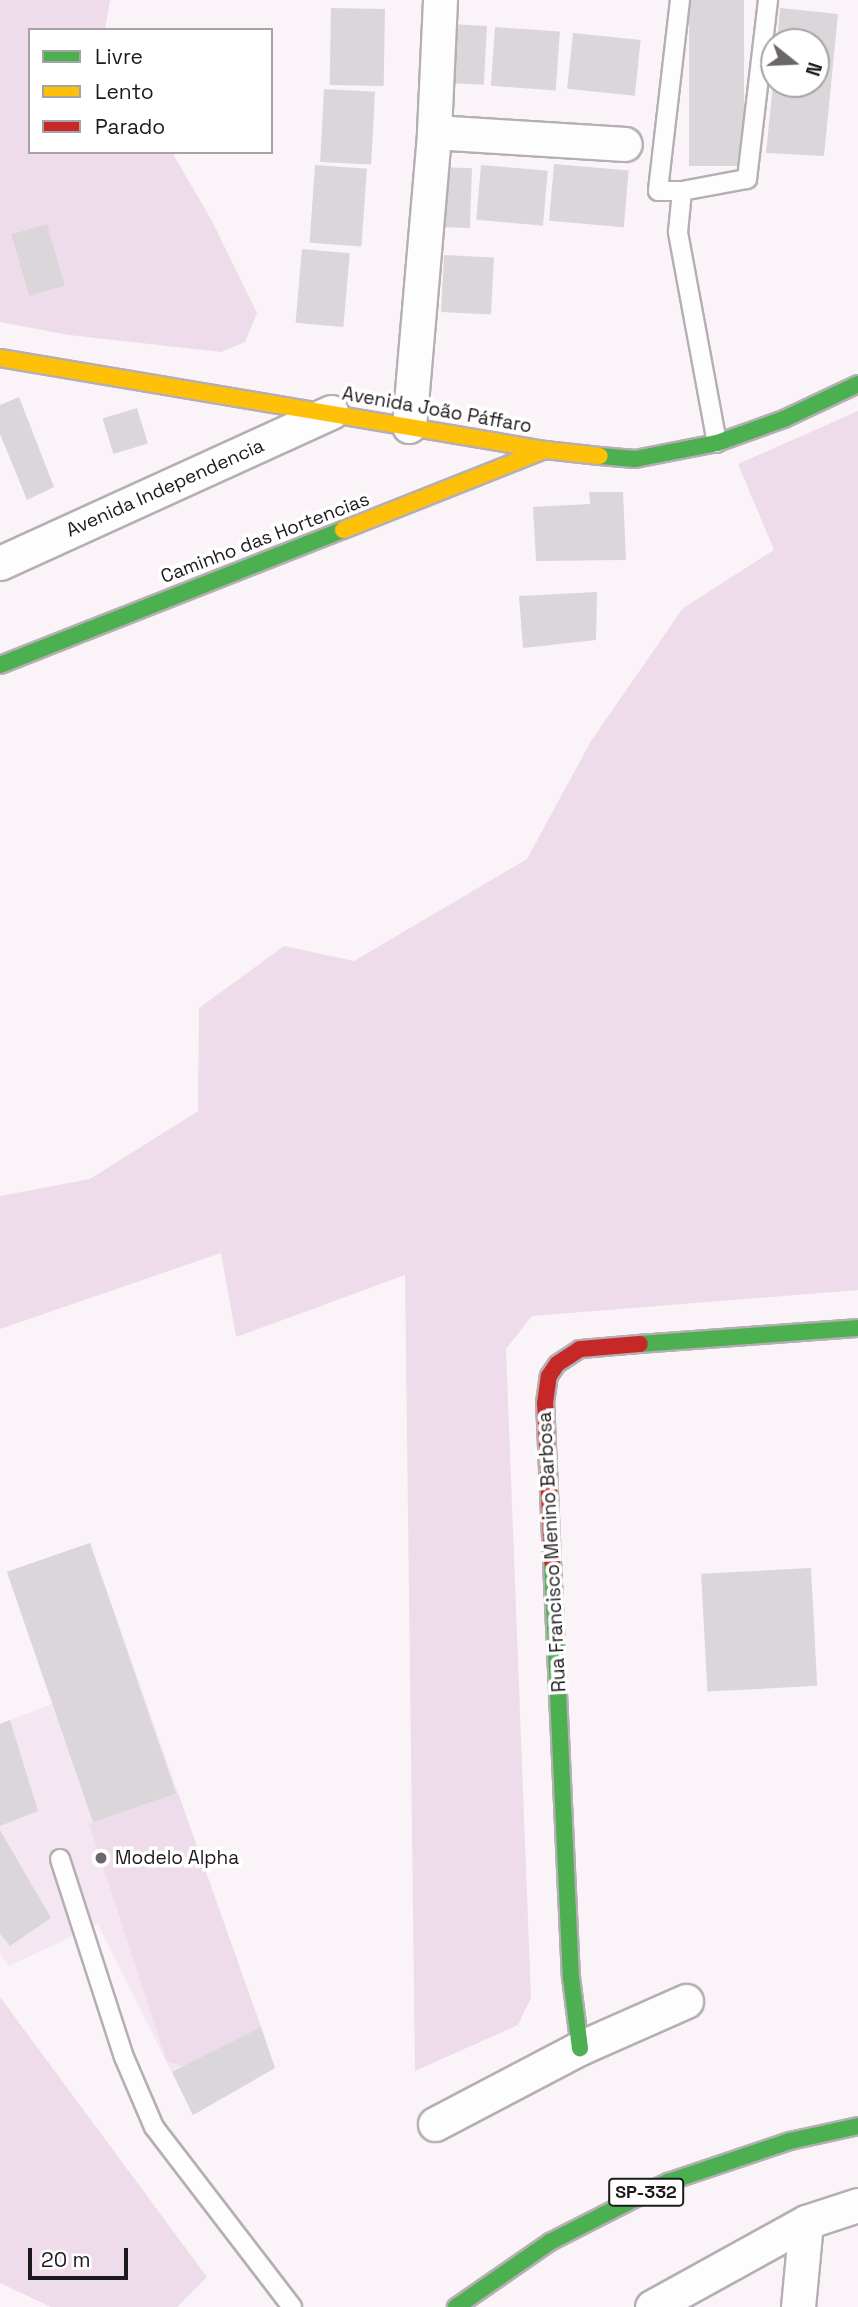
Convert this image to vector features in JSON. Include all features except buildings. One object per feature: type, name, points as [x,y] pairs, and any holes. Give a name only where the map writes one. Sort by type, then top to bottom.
[{"type":"street","points":[[409,426],[434,132],[440,0]]},
{"type":"street","points":[[434,132],[625,144]]},
{"type":"street","name":"Avenida João Páffaro","points":[[0,358],[545,450],[635,458],[717,443],[784,419],[858,384]]},
{"type":"street","name":"Avenida Independencia","points":[[0,563],[331,412]]},
{"type":"street","name":"Caminho das Hortencias","points":[[0,665],[545,450]]},
{"type":"street","name":"Rua Francisco Menino Barbosa","points":[[580,2048],[570,1964],[545,1403],[549,1376],[557,1364],[580,1349],[858,1328]]},
{"type":"street","points":[[435,2124],[580,2048],[686,2001]]},
{"type":"street","name":"SP-332","points":[[456,2307],[550,2242],[668,2182],[790,2141],[858,2126]]},
{"type":"street","points":[[652,2307],[806,2222],[858,2205]]},
{"type":"street","points":[[798,2307],[806,2222]]},
{"type":"lane","points":[[680,0],[658,191],[682,191],[747,179],[768,0]]},
{"type":"lane","points":[[682,191],[678,232],[717,443]]},
{"type":"lane","points":[[60,1859],[124,2057],[154,2127],[292,2307]]},
{"type":"shaded area","points":[[0,0],[110,0],[105,28],[28,28],[28,154],[173,154],[212,221],[257,313],[245,342],[221,352],[69,335],[0,322]]},
{"type":"shaded area","points":[[858,411],[858,1290],[532,1316],[506,1349],[531,1998],[518,2025],[415,2071],[405,1275],[236,1337],[221,1253],[0,1329],[0,1196],[90,1179],[198,1111],[199,1008],[284,946],[354,961],[527,859],[591,741],[683,608],[774,550],[738,464]]},
{"type":"shaded area","name":"Modelo Alpha","points":[[90,1543],[275,2068],[193,2115],[98,1924],[9,1966],[0,1955],[0,1724],[54,1703],[7,1572]]},
{"type":"shaded area","points":[[178,1793],[261,2027],[185,2066],[167,2062],[89,1824]]},
{"type":"shaded area","points":[[0,1997],[207,2277],[177,2307],[51,2307],[0,2283]]},
{"type":"traffic: fast","points":[[600,456],[635,459],[717,443],[784,419],[858,384]]},
{"type":"traffic: fast","points":[[0,665],[343,530]]},
{"type":"traffic: fast","points":[[640,1344],[858,1328]]},
{"type":"traffic: fast","points":[[552,1561],[571,1977],[580,2048]]},
{"type":"traffic: fast","points":[[456,2307],[550,2242],[668,2182],[790,2141],[858,2126]]},
{"type":"traffic: slow","points":[[0,358],[545,450],[600,456]]},
{"type":"traffic: slow","points":[[343,530],[545,450]]},
{"type":"traffic: jam","points":[[552,1561],[545,1403],[549,1376],[557,1364],[580,1349],[640,1344]]},
{"type":"place","name":"Modelo Alpha","points":[[101,1858]]}]
